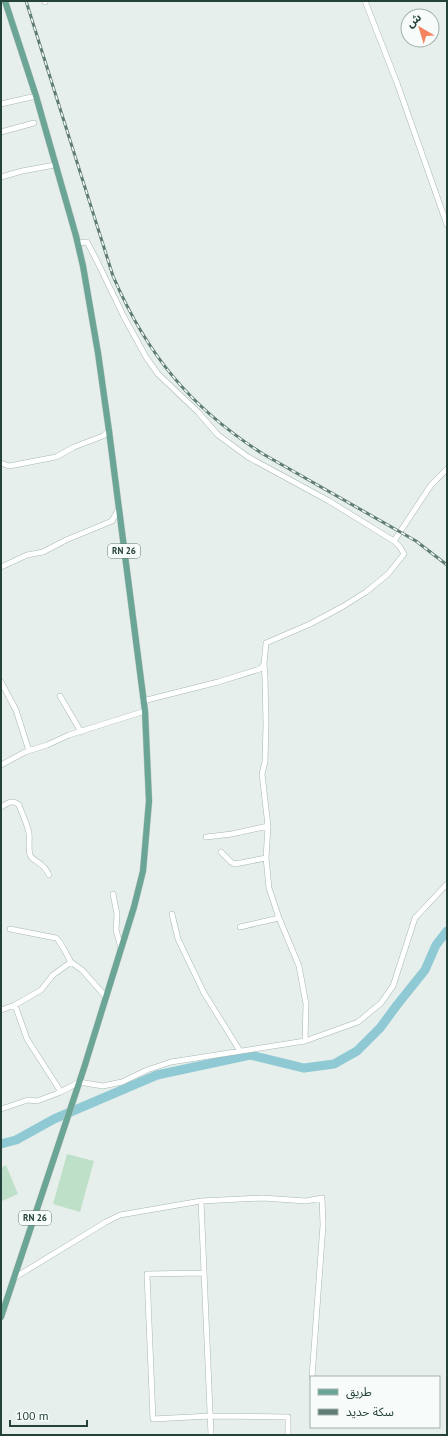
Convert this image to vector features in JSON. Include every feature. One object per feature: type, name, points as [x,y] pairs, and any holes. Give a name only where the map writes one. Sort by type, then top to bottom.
[{"type":"main road","name":"RN 26","points":[[1,1317],[106,998],[139,890],[143,871],[149,802],[145,712],[98,353],[78,243],[36,96],[5,1]]},
{"type":"street","points":[[365,1],[397,83],[447,225]]},
{"type":"street","points":[[1,104],[36,96]]},
{"type":"street","points":[[1,132],[34,123]]},
{"type":"street","points":[[1,177],[22,171],[55,165]]},
{"type":"street","points":[[78,243],[87,242],[124,317],[146,357],[158,374],[198,412],[218,435],[248,457],[328,501],[394,541],[404,554],[388,574],[366,592],[310,624],[266,643],[264,664],[266,724],[265,762],[262,774],[268,826],[266,858],[269,888],[279,918],[299,966],[306,1004],[306,1041]]},
{"type":"street","points":[[1,463],[10,466],[56,457],[103,436],[109,431]]},
{"type":"street","points":[[394,541],[432,485],[447,469]]},
{"type":"street","points":[[1,567],[27,555],[43,552],[66,540],[112,521],[118,510]]},
{"type":"street","points":[[143,701],[246,674],[260,669],[264,664]]},
{"type":"street","points":[[1,682],[16,710],[29,751]]},
{"type":"street","points":[[60,696],[81,732]]},
{"type":"street","points":[[1,765],[29,751],[81,732],[145,712]]},
{"type":"street","points":[[1,807],[12,802],[16,802],[19,806],[29,833],[30,855],[47,869],[49,875]]},
{"type":"street","points":[[206,837],[232,834],[268,826]]},
{"type":"street","points":[[221,852],[235,864],[266,858]]},
{"type":"street","points":[[1,1107],[28,1100],[37,1101],[61,1092],[78,1082],[102,1086],[122,1082],[147,1070],[171,1062],[306,1041],[358,1022],[381,1003],[393,986],[415,918],[447,884]]},
{"type":"street","points":[[113,894],[117,914],[116,930],[121,949]]},
{"type":"street","points":[[172,914],[178,939],[204,993],[240,1051]]},
{"type":"street","points":[[240,927],[279,918]]},
{"type":"street","points":[[10,929],[60,940],[71,962],[82,970],[106,998]]},
{"type":"street","points":[[1,1010],[15,1005],[41,990],[53,975],[71,962]]},
{"type":"street","points":[[15,1005],[27,1038],[61,1092]]},
{"type":"street","points":[[14,1278],[106,1222],[120,1216],[202,1201],[263,1198],[306,1201],[322,1198],[323,1225],[312,1376]]},
{"type":"street","points":[[202,1201],[211,1435]]},
{"type":"street","points":[[204,1273],[146,1274],[153,1419],[210,1416],[288,1417],[288,1435]]},
{"type":"green space","points":[[67,1154],[94,1161],[80,1212],[53,1204]]},
{"type":"green space","points":[[6,1165],[18,1194],[2,1201],[1,1168]]},
{"type":"waterway","points":[[1,1144],[16,1140],[54,1119],[157,1075],[250,1055],[304,1068],[334,1064],[357,1051],[380,1028],[425,970],[436,945],[447,931]]},
{"type":"railway","points":[[26,1],[113,276],[126,304],[156,355],[193,398],[214,418],[237,436],[263,454],[416,541],[447,565]]}]
